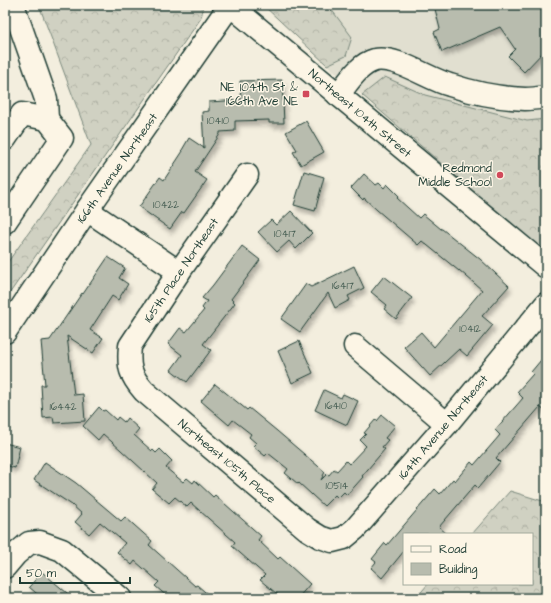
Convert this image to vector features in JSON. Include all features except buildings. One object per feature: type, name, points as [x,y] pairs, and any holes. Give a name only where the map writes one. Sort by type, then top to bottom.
[{"type":"street","points":[[5,222],[62,138],[47,119],[46,99],[13,5]]},
{"type":"street","name":"Northeast 104th Street","points":[[230,5],[546,267]]},
{"type":"street","name":"166th Avenue Northeast","points":[[9,317],[87,210],[230,5]]},
{"type":"street","points":[[338,95],[356,72],[365,65],[375,60],[386,60],[397,62],[448,85],[486,95],[525,99],[546,97]]},
{"type":"street","points":[[5,139],[22,114],[47,119]]},
{"type":"street","name":"165th Place Northeast","points":[[131,370],[129,359],[130,346],[179,272],[247,175]]},
{"type":"street","points":[[87,210],[179,272]]},
{"type":"street","name":"164th Avenue Northeast","points":[[332,541],[344,538],[355,529],[447,424],[546,304]]},
{"type":"street","points":[[355,346],[447,424]]},
{"type":"street","name":"Northeast 105th Place","points":[[131,370],[136,381],[144,391],[307,529],[320,537],[332,541]]},
{"type":"street","points":[[5,567],[28,543],[40,542],[62,550],[120,598]]},
{"type":"shaded area","name":"Redmond Middle School","points":[[263,5],[546,5],[546,254],[327,65]]},
{"type":"green space","points":[[39,5],[201,5],[202,15],[7,297],[5,295],[5,266],[91,145]]},
{"type":"green space","points":[[263,5],[327,5],[352,37],[346,56],[327,65]]},
{"type":"green space","points":[[385,77],[425,95],[527,121],[546,119],[546,254],[362,95]]},
{"type":"green space","points":[[510,491],[546,502],[546,598],[416,598],[427,585],[533,585],[533,533],[473,533]]},
{"type":"place","name":"NE 104th St & 166th Ave NE","points":[[306,94]]},
{"type":"place","name":"Redmond Middle School","points":[[500,175]]}]
